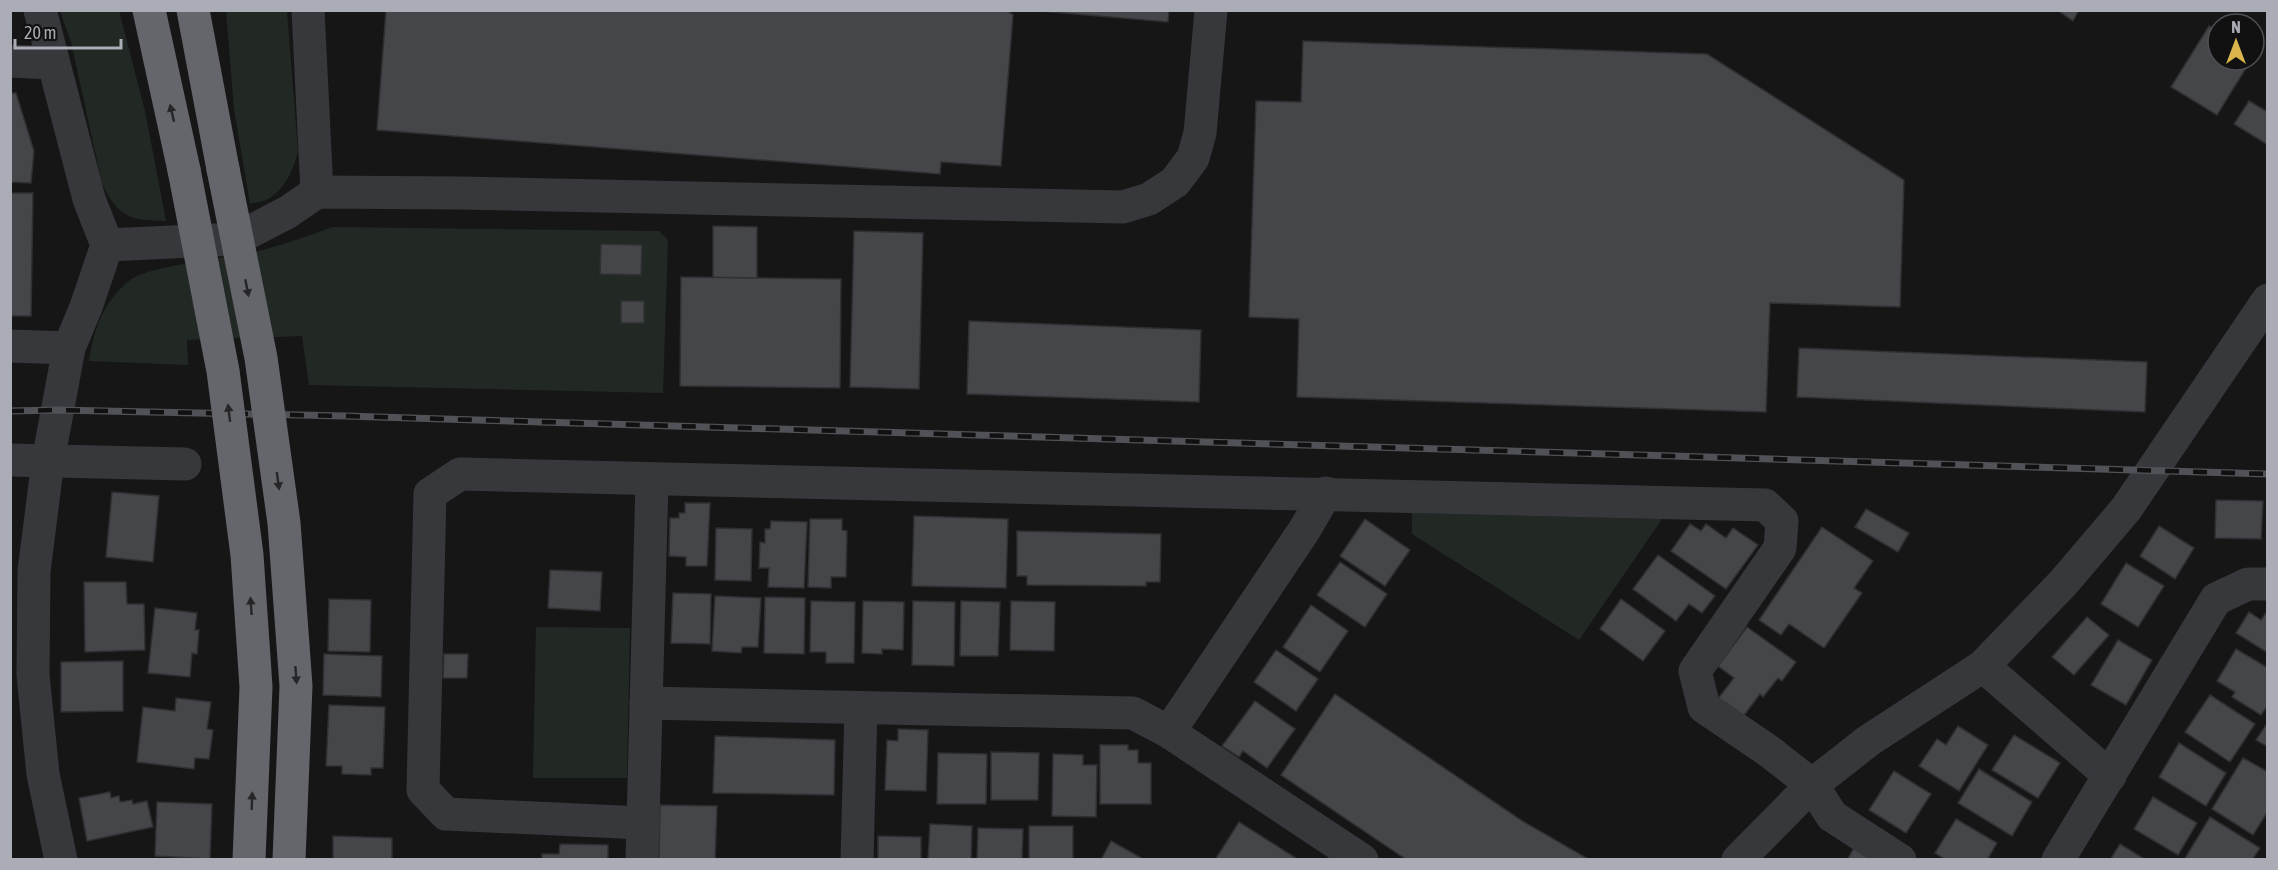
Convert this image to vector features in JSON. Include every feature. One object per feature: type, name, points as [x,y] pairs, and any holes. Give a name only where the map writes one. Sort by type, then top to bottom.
[{"type":"highway","points":[[148,10],[184,170],[223,371],[247,555],[256,687],[249,860]]},
{"type":"highway","points":[[193,10],[261,358],[284,523],[296,686],[289,860]]},
{"type":"highway","points":[[214,10],[223,169]]},
{"type":"street","points":[[40,10],[89,199],[107,245],[69,348],[48,461],[22,674],[61,860]]},
{"type":"street","points":[[308,10],[317,192]]},
{"type":"street","points":[[107,245],[237,239],[288,213],[317,192],[1122,207],[1149,200],[1175,182],[1193,158],[1200,133],[1211,10]]},
{"type":"street","points":[[10,61],[53,63]]},
{"type":"street","points":[[1738,860],[1812,785],[1868,741],[1983,666],[2064,582],[2126,509],[2268,300]]},
{"type":"street","points":[[10,346],[69,348]]},
{"type":"street","points":[[10,460],[185,464]]},
{"type":"street","points":[[642,823],[446,814],[423,790],[430,495],[460,474],[1765,505],[1782,520],[1780,548],[1695,671],[1704,707],[1770,752],[1812,785],[1832,816],[1900,860]]},
{"type":"street","points":[[642,860],[652,480]]},
{"type":"street","points":[[1169,732],[1305,530],[1326,493]]},
{"type":"street","points":[[2058,860],[2216,599],[2248,584],[2268,584]]},
{"type":"street","points":[[1983,666],[2110,776]]},
{"type":"street","points":[[646,703],[1133,713],[1169,732],[1362,860]]},
{"type":"street","points":[[857,860],[861,708]]},
{"type":"shaded area","points":[[60,11],[119,11],[145,111],[166,221],[143,220],[127,215],[114,204],[108,195],[102,183],[71,42]]},
{"type":"shaded area","points":[[226,11],[287,11],[298,151],[291,171],[279,190],[266,200],[250,204],[234,109]]},
{"type":"shaded area","points":[[333,227],[659,231],[668,240],[663,393],[309,385],[302,336],[187,340],[188,365],[89,361],[97,327],[106,307],[120,289],[139,275],[172,266],[263,250]]},
{"type":"shaded area","points":[[1412,513],[1662,519],[1579,640],[1412,534]]},
{"type":"shaded area","points":[[536,627],[630,628],[627,778],[533,778]]},
{"type":"building","points":[[386,10],[1006,10],[1013,15],[1001,166],[941,162],[940,174],[377,130]]},
{"type":"building","points":[[1029,10],[1169,10],[1168,22]]},
{"type":"building","points":[[2057,10],[2079,10],[2073,21]]},
{"type":"building","points":[[2206,31],[2206,72],[2244,72],[2217,115],[2171,87]]},
{"type":"building","points":[[1303,41],[1707,54],[1904,180],[1900,307],[1770,303],[1766,412],[1297,397],[1299,319],[1249,317],[1256,101],[1301,102]]},
{"type":"building","points":[[10,93],[16,93],[34,151],[31,183],[10,182]]},
{"type":"building","points":[[2249,101],[2268,112],[2268,145],[2234,124]]},
{"type":"building","points":[[10,193],[33,193],[31,316],[10,316]]},
{"type":"building","points":[[713,226],[757,227],[757,279],[713,278]]},
{"type":"building","points":[[854,231],[923,233],[919,389],[850,387]]},
{"type":"building","points":[[601,244],[642,245],[641,275],[600,274]]},
{"type":"building","points":[[681,277],[841,279],[840,388],[680,386]]},
{"type":"building","points":[[621,301],[644,301],[644,323],[621,323]]},
{"type":"building","points":[[969,321],[1201,330],[1199,402],[967,394]]},
{"type":"building","points":[[1799,348],[2147,362],[2145,412],[1797,397]]},
{"type":"building","points":[[112,492],[159,496],[153,562],[106,557]]},
{"type":"building","points":[[2216,500],[2263,501],[2261,539],[2215,538]]},
{"type":"building","points":[[685,503],[710,503],[707,566],[686,566],[686,557],[669,556],[670,518],[679,518],[679,513],[685,513]]},
{"type":"building","points":[[1866,509],[1909,533],[1898,552],[1855,527]]},
{"type":"building","points":[[914,516],[1008,519],[1006,588],[912,586]]},
{"type":"building","points":[[810,519],[842,519],[842,530],[847,531],[846,577],[831,577],[831,588],[808,587]]},
{"type":"building","points":[[1365,519],[1410,550],[1385,586],[1340,556]]},
{"type":"building","points":[[771,521],[807,522],[804,588],[768,587],[769,568],[759,568],[760,542],[765,543],[765,529],[770,529]]},
{"type":"building","points":[[1690,524],[1701,531],[1706,524],[1726,538],[1733,528],[1758,545],[1726,589],[1671,551]]},
{"type":"building","points":[[2159,526],[2194,548],[2175,579],[2140,556]]},
{"type":"building","points":[[1822,527],[1873,561],[1854,588],[1862,593],[1824,648],[1789,624],[1781,635],[1759,620]]},
{"type":"building","points":[[716,528],[752,529],[751,581],[715,580]]},
{"type":"building","points":[[1017,531],[1161,534],[1160,582],[1146,582],[1146,586],[1027,585],[1027,576],[1017,576]]},
{"type":"building","points":[[1658,555],[1715,596],[1702,613],[1689,604],[1676,621],[1633,589]]},
{"type":"building","points":[[1340,562],[1387,594],[1365,627],[1317,595]]},
{"type":"building","points":[[2126,563],[2164,586],[2138,627],[2101,604]]},
{"type":"building","points":[[550,570],[602,572],[600,611],[548,608]]},
{"type":"building","points":[[84,582],[126,582],[127,604],[144,604],[145,650],[85,652]]},
{"type":"building","points":[[673,593],[711,594],[710,644],[671,643]]},
{"type":"building","points":[[715,596],[761,598],[758,647],[742,647],[741,653],[712,651]]},
{"type":"building","points":[[765,597],[805,598],[804,654],[764,653]]},
{"type":"building","points":[[329,599],[371,600],[370,652],[328,651]]},
{"type":"building","points":[[1621,599],[1665,631],[1643,661],[1600,629]]},
{"type":"building","points":[[811,601],[855,602],[854,663],[826,663],[826,652],[810,652]]},
{"type":"building","points":[[863,601],[904,602],[903,650],[882,649],[882,654],[862,653]]},
{"type":"building","points":[[913,601],[955,602],[954,666],[912,665]]},
{"type":"building","points":[[961,601],[1000,602],[998,656],[960,656]]},
{"type":"building","points":[[1011,601],[1055,602],[1054,651],[1010,650]]},
{"type":"building","points":[[1311,605],[1348,631],[1320,672],[1283,647]]},
{"type":"building","points":[[155,608],[197,613],[195,630],[199,630],[197,654],[192,653],[190,677],[148,673]]},
{"type":"building","points":[[2268,610],[2268,653],[2236,633],[2249,612],[2261,620]]},
{"type":"building","points":[[2087,617],[2109,635],[2074,675],[2052,657]]},
{"type":"building","points":[[1747,627],[1796,662],[1782,681],[1778,678],[1763,697],[1760,694],[1742,718],[1717,700],[1734,678],[1718,666]]},
{"type":"building","points":[[2118,640],[2152,660],[2126,705],[2091,685]]},
{"type":"building","points":[[2236,649],[2268,668],[2268,705],[2261,715],[2232,697],[2235,692],[2217,681]]},
{"type":"building","points":[[1276,650],[1318,679],[1296,711],[1254,682]]},
{"type":"building","points":[[324,654],[382,656],[381,697],[323,695]]},
{"type":"building","points":[[444,654],[468,654],[467,678],[443,678]]},
{"type":"building","points":[[123,661],[123,711],[61,712],[61,662]]},
{"type":"building","points":[[1335,694],[1524,822],[1590,860],[1407,860],[1281,775]]},
{"type":"building","points":[[2210,695],[2255,724],[2230,762],[2185,732]]},
{"type":"building","points":[[176,698],[211,702],[207,729],[213,730],[209,759],[195,758],[194,769],[137,762],[143,707],[175,711]]},
{"type":"building","points":[[1255,701],[1295,729],[1267,768],[1243,751],[1239,757],[1222,746]]},
{"type":"building","points":[[329,705],[385,707],[383,768],[371,768],[371,775],[342,774],[342,766],[326,766]]},
{"type":"building","points":[[2268,722],[2268,747],[2256,740]]},
{"type":"building","points":[[1958,726],[1988,745],[1959,791],[1919,766],[1937,739],[1946,745]]},
{"type":"building","points":[[898,729],[928,730],[926,791],[885,790],[887,740],[898,741]]},
{"type":"building","points":[[2014,735],[2060,763],[2038,798],[1992,770]]},
{"type":"building","points":[[715,736],[835,740],[834,795],[713,793]]},
{"type":"building","points":[[2179,743],[2226,773],[2206,806],[2159,777]]},
{"type":"building","points":[[1100,745],[1128,745],[1128,750],[1138,750],[1138,763],[1151,763],[1151,804],[1100,804]]},
{"type":"building","points":[[991,752],[1039,753],[1038,800],[991,800]]},
{"type":"building","points":[[938,753],[987,754],[986,804],[937,804]]},
{"type":"building","points":[[1053,754],[1083,755],[1083,765],[1097,765],[1096,817],[1052,816]]},
{"type":"building","points":[[2243,758],[2268,772],[2268,811],[2253,835],[2212,809]]},
{"type":"building","points":[[1979,769],[2032,802],[2012,836],[1958,803]]},
{"type":"building","points":[[1894,771],[1931,794],[1906,833],[1869,810]]},
{"type":"building","points":[[110,792],[111,798],[119,796],[120,802],[132,800],[133,804],[147,801],[153,827],[87,841],[79,798]]},
{"type":"building","points":[[2153,797],[2197,823],[2178,855],[2134,829]]},
{"type":"building","points":[[157,802],[212,804],[210,859],[155,856]]},
{"type":"building","points":[[660,805],[717,806],[715,860],[659,860]]},
{"type":"building","points":[[2210,817],[2260,848],[2252,860],[2184,860]]},
{"type":"building","points":[[1956,819],[1997,843],[1987,860],[1946,860],[1935,853]]},
{"type":"building","points":[[1239,822],[1299,860],[1215,860]]},
{"type":"building","points":[[930,824],[972,826],[971,860],[928,860]]},
{"type":"building","points":[[1029,826],[1073,826],[1073,860],[1029,860]]},
{"type":"building","points":[[978,828],[1023,829],[1022,860],[977,860]]},
{"type":"building","points":[[333,836],[392,838],[392,860],[333,860]]},
{"type":"building","points":[[878,836],[921,837],[921,860],[878,860]]},
{"type":"building","points":[[1111,841],[1145,860],[1101,860]]},
{"type":"building","points":[[560,844],[608,845],[608,860],[542,860],[542,854],[559,854]]},
{"type":"building","points":[[2120,844],[2146,860],[2110,860]]},
{"type":"building","points":[[1854,848],[1873,860],[1847,860]]},
{"type":"railway","points":[[10,411],[345,416],[2268,474]]}]
